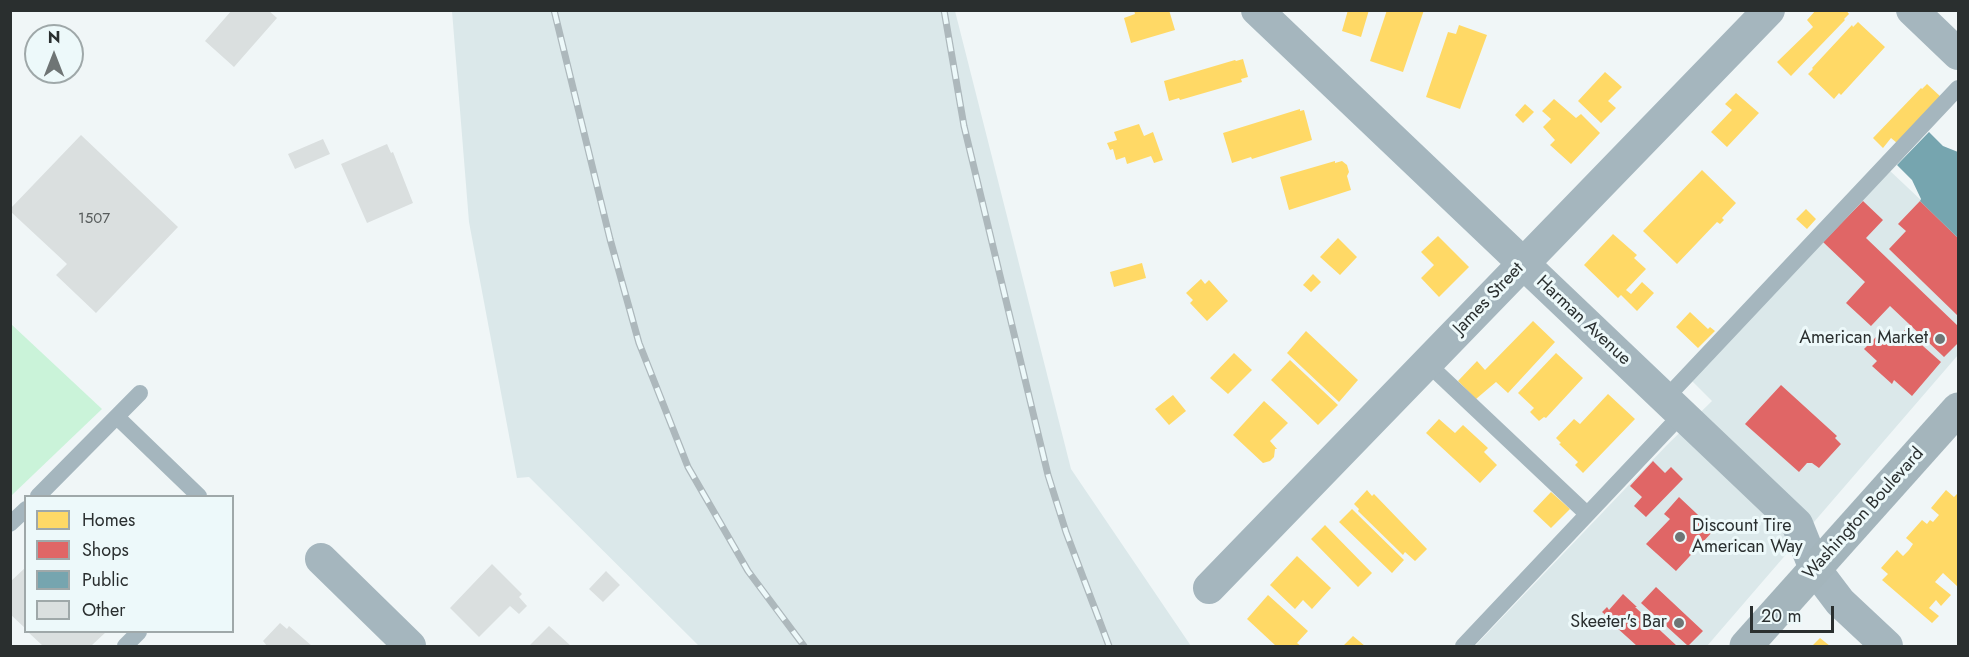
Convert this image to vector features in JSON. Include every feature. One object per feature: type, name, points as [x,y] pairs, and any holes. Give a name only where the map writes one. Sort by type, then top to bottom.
[{"type":"main road","name":"Washington Boulevard","points":[[1746,646],[1959,409]]},
{"type":"street","name":"Harman Avenue","points":[[1257,10],[1797,524],[1815,569],[1840,602],[1887,646]]},
{"type":"street","name":"James Street","points":[[1209,588],[1769,10]]},
{"type":"street","points":[[1912,10],[1959,54]]},
{"type":"street","points":[[321,559],[410,646]]},
{"type":"lane","points":[[1463,646],[1587,514],[1674,406],[1959,88]]},
{"type":"lane","points":[[1427,363],[1587,514]]},
{"type":"lane","points":[[39,495],[140,393]]},
{"type":"lane","points":[[117,417],[198,495]]},
{"type":"lane","points":[[10,524],[24,511]]},
{"type":"lane","points":[[124,646],[137,633]]},
{"type":"shaded area","points":[[452,11],[955,11],[1071,469],[1191,646],[699,646],[529,477],[517,478],[469,222]]},
{"type":"shaded area","points":[[1888,169],[1958,235],[1958,355],[1707,646],[1475,646],[1712,401],[1692,381]]},
{"type":"green space","points":[[11,324],[102,409],[10,496]]},
{"type":"building: Homes","points":[[1134,10],[1169,10],[1175,30],[1131,43],[1124,18],[1135,14]]},
{"type":"building: Homes","points":[[1348,10],[1369,10],[1361,37],[1342,31]]},
{"type":"building: Homes","points":[[1387,10],[1424,10],[1403,72],[1370,61]]},
{"type":"building: Homes","points":[[1816,10],[1846,10],[1849,14],[1791,76],[1777,62],[1813,27],[1807,20]]},
{"type":"building: Homes","points":[[1858,22],[1885,47],[1841,95],[1839,93],[1834,99],[1808,74],[1852,25],[1853,27]]},
{"type":"building: Homes","points":[[1459,25],[1487,35],[1460,109],[1426,97],[1448,32],[1456,34]]},
{"type":"building: Homes","points":[[1243,59],[1248,77],[1241,79],[1242,82],[1180,100],[1179,98],[1169,101],[1164,81]]},
{"type":"building: Homes","points":[[1605,72],[1622,87],[1608,101],[1616,108],[1601,123],[1578,101]]},
{"type":"building: Homes","points":[[1927,84],[1941,97],[1897,143],[1891,138],[1883,148],[1873,138]]},
{"type":"building: Homes","points":[[1736,93],[1759,113],[1727,147],[1711,132],[1732,110],[1725,104]]},
{"type":"building: Homes","points":[[1554,99],[1576,118],[1581,114],[1600,133],[1571,164],[1550,145],[1555,140],[1543,127],[1551,119],[1542,111]]},
{"type":"building: Homes","points":[[1525,104],[1534,112],[1523,123],[1515,115]]},
{"type":"building: Homes","points":[[1300,109],[1300,111],[1304,110],[1312,140],[1232,163],[1223,133]]},
{"type":"building: Homes","points":[[1139,124],[1144,136],[1153,132],[1163,160],[1154,163],[1151,156],[1127,164],[1125,157],[1116,160],[1113,149],[1110,150],[1107,143],[1117,140],[1114,132]]},
{"type":"building: Homes","points":[[1335,161],[1335,163],[1342,161],[1347,165],[1351,190],[1289,210],[1280,177]]},
{"type":"building: Homes","points":[[1702,170],[1736,203],[1722,218],[1724,220],[1720,224],[1717,222],[1677,264],[1643,231]]},
{"type":"building: Homes","points":[[1806,209],[1816,219],[1807,229],[1796,219]]},
{"type":"building: Homes","points":[[1613,234],[1637,255],[1634,258],[1646,269],[1626,290],[1631,294],[1642,282],[1654,293],[1637,311],[1621,295],[1618,298],[1584,265]]},
{"type":"building: Homes","points":[[1438,236],[1469,267],[1439,297],[1421,278],[1434,265],[1421,252]]},
{"type":"building: Homes","points":[[1338,238],[1357,257],[1340,275],[1320,257]]},
{"type":"building: Homes","points":[[1142,263],[1146,278],[1114,287],[1110,272]]},
{"type":"building: Homes","points":[[1313,274],[1321,282],[1311,292],[1303,285]]},
{"type":"building: Homes","points":[[1201,279],[1205,284],[1209,280],[1228,301],[1207,321],[1190,303],[1193,300],[1186,293]]},
{"type":"building: Homes","points":[[1690,312],[1708,329],[1710,327],[1715,331],[1698,348],[1676,327]]},
{"type":"building: Homes","points":[[1533,321],[1555,342],[1508,393],[1496,382],[1476,399],[1458,381],[1477,361],[1485,370]]},
{"type":"building: Homes","points":[[1306,331],[1358,380],[1339,402],[1287,353]]},
{"type":"building: Homes","points":[[1234,353],[1252,370],[1228,394],[1210,378]]},
{"type":"building: Homes","points":[[1556,353],[1583,378],[1546,418],[1539,421],[1530,412],[1534,408],[1518,393]]},
{"type":"building: Homes","points":[[1290,360],[1338,405],[1318,425],[1271,380]]},
{"type":"building: Homes","points":[[1608,394],[1635,419],[1583,473],[1575,465],[1578,462],[1559,444],[1561,443],[1556,438],[1574,419],[1580,424]]},
{"type":"building: Homes","points":[[1173,395],[1186,411],[1169,425],[1155,409]]},
{"type":"building: Homes","points":[[1264,401],[1288,423],[1270,441],[1277,449],[1275,449],[1274,457],[1263,463],[1233,435]]},
{"type":"building: Homes","points":[[1439,419],[1455,433],[1463,425],[1488,448],[1484,452],[1497,465],[1480,483],[1426,433]]},
{"type":"building: Homes","points":[[1367,490],[1372,496],[1374,494],[1427,549],[1415,561],[1405,552],[1403,555],[1358,511],[1359,509],[1354,504]]},
{"type":"building: Homes","points":[[1946,490],[1954,497],[1958,493],[1958,587],[1943,573],[1935,582],[1951,595],[1941,606],[1936,600],[1929,608],[1939,616],[1932,623],[1882,580],[1888,574],[1881,568],[1897,550],[1903,556],[1909,550],[1913,544],[1906,538],[1922,520],[1927,524],[1930,520],[1933,522],[1939,515],[1931,508]]},
{"type":"building: Homes","points":[[1551,492],[1570,509],[1551,528],[1533,511]]},
{"type":"building: Homes","points":[[1352,509],[1404,560],[1392,573],[1339,522]]},
{"type":"building: Homes","points":[[1325,525],[1372,573],[1358,587],[1311,539]]},
{"type":"building: Homes","points":[[1297,556],[1331,588],[1312,609],[1303,600],[1295,609],[1270,585]]},
{"type":"building: Homes","points":[[1268,595],[1308,631],[1297,643],[1301,646],[1276,646],[1247,619]]},
{"type":"building: Homes","points":[[1353,636],[1365,646],[1343,646]]},
{"type":"building: Homes","points":[[1820,638],[1830,646],[1812,646]]},
{"type":"building: Shops","points":[[1863,201],[1883,220],[1866,238],[1958,326],[1958,343],[1944,357],[1890,306],[1871,326],[1846,303],[1865,282],[1823,242]]},
{"type":"building: Shops","points":[[1920,201],[1958,238],[1957,315],[1889,249],[1906,231],[1898,224]]},
{"type":"building: Shops","points":[[1883,330],[1895,341],[1905,330],[1941,362],[1912,396],[1894,380],[1892,384],[1872,366],[1877,361],[1864,349]]},
{"type":"building: Shops","points":[[1781,385],[1837,436],[1835,438],[1841,444],[1819,468],[1812,463],[1807,463],[1799,472],[1745,424]]},
{"type":"building: Shops","points":[[1653,461],[1665,473],[1671,467],[1683,479],[1646,517],[1634,506],[1642,497],[1630,486]]},
{"type":"building: Shops","points":[[1679,497],[1714,530],[1676,571],[1646,544],[1670,519],[1664,514]]},
{"type":"building: Shops","points":[[1656,587],[1703,631],[1688,646],[1641,603]]},
{"type":"building: Shops","points":[[1623,594],[1677,646],[1637,646],[1616,627],[1617,625],[1602,612],[1607,607],[1609,610]]},
{"type":"building: Public","points":[[1929,132],[1943,146],[1958,152],[1958,238],[1920,201],[1912,180],[1897,165]]},
{"type":"building: Other","points":[[232,10],[268,10],[277,18],[234,67],[205,41]]},
{"type":"building: Other","points":[[81,135],[178,227],[96,313],[56,275],[67,264],[10,211]]},
{"type":"building: Other","points":[[323,139],[330,154],[295,169],[288,154]]},
{"type":"building: Other","points":[[387,144],[391,153],[393,152],[413,203],[367,223],[341,164]]},
{"type":"building: Other","points":[[492,564],[522,594],[519,597],[527,606],[519,614],[510,606],[479,637],[450,608]]},
{"type":"building: Other","points":[[24,569],[24,627],[10,614],[10,582]]},
{"type":"building: Other","points":[[606,571],[620,585],[603,602],[589,589]]},
{"type":"building: Other","points":[[280,623],[287,629],[289,626],[312,646],[267,646],[263,641]]},
{"type":"building: Other","points":[[549,626],[571,646],[529,646]]},
{"type":"building: Other","points":[[29,633],[105,633],[91,646],[43,646]]},
{"type":"railway","points":[[554,10],[610,239],[639,343],[688,467],[748,571],[804,646]]},
{"type":"railway","points":[[944,10],[964,126],[1048,475],[1066,532],[1109,646]]},
{"type":"place","name":"American Market","points":[[1940,339]]},
{"type":"place","name":"Discount Tire American Way","points":[[1680,537]]},
{"type":"place","name":"Skeeter's Bar","points":[[1679,623]]}]
